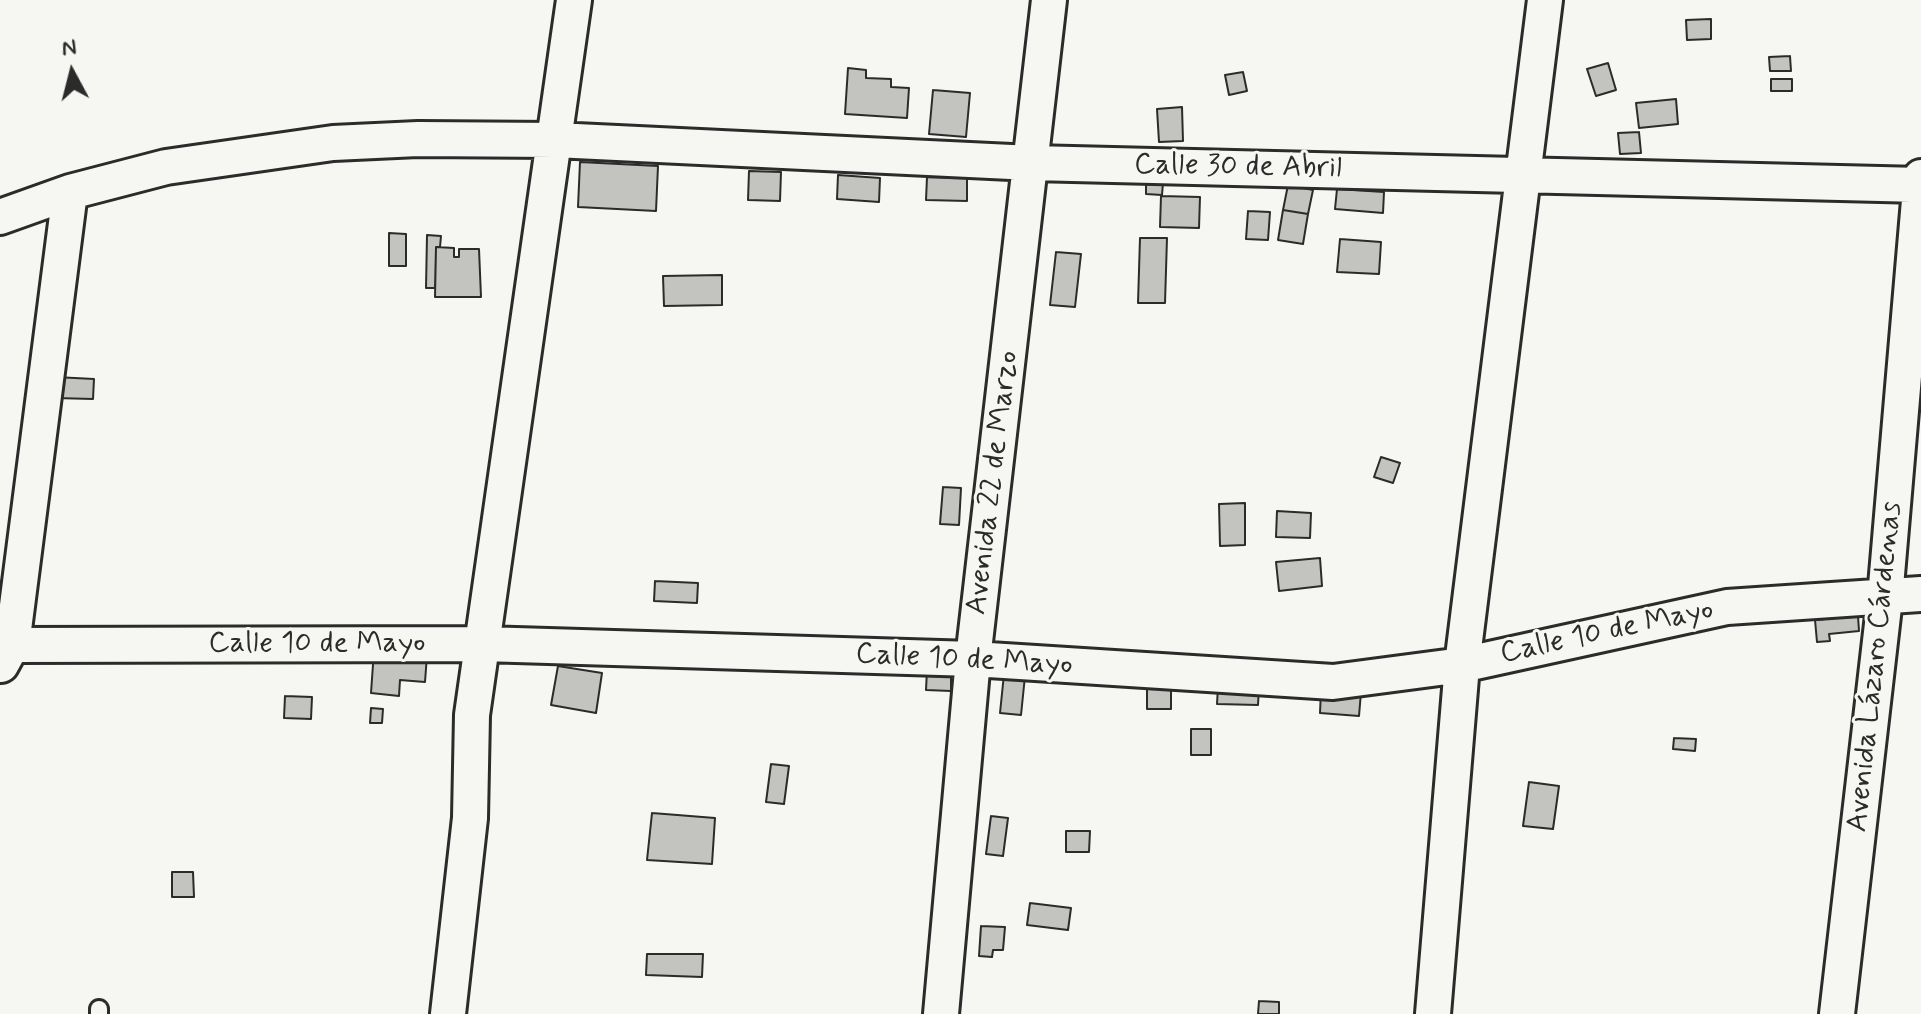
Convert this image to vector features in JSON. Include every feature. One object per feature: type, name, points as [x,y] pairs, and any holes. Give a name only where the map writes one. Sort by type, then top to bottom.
[{"type":"street","points":[[448,1014],[470,818],[472,715],[574,0]]},
{"type":"street","name":"Avenida 22 de Marzo","points":[[941,1014],[973,659],[1049,0]]},
{"type":"street","points":[[1433,1014],[1462,665],[1545,0]]},
{"type":"street","name":"Calle 30 de Abril","points":[[0,217],[70,192],[166,167],[333,143],[418,139],[555,140],[1032,163],[1921,183]]},
{"type":"street","name":"Avenida Lázaro Cárdenas","points":[[1837,1014],[1885,598],[1921,183]]},
{"type":"street","points":[[4,654],[70,192]]},
{"type":"street","name":"Calle 10 de Mayo","points":[[4,654],[483,644],[973,659],[1333,682],[1462,665],[1727,607],[1921,594]]},
{"type":"building","points":[[1711,19],[1711,39],[1687,40],[1686,20]]},
{"type":"building","points":[[1790,56],[1791,71],[1770,71],[1769,57]]},
{"type":"building","points":[[1608,63],[1616,90],[1596,96],[1587,69]]},
{"type":"building","points":[[848,68],[866,70],[866,78],[891,79],[891,87],[909,88],[907,118],[845,114]]},
{"type":"building","points":[[1243,72],[1247,91],[1229,95],[1225,75]]},
{"type":"building","points":[[1771,79],[1792,79],[1792,91],[1771,91]]},
{"type":"building","points":[[933,90],[970,93],[966,137],[929,134]]},
{"type":"building","points":[[1676,99],[1678,124],[1639,128],[1636,103]]},
{"type":"building","points":[[1182,107],[1183,141],[1159,142],[1157,109]]},
{"type":"building","points":[[1639,132],[1641,153],[1620,154],[1618,133]]},
{"type":"building","points":[[580,162],[658,166],[656,211],[578,207]]},
{"type":"building","points":[[749,171],[781,172],[780,201],[748,200]]},
{"type":"building","points":[[838,175],[880,178],[879,202],[837,199]]},
{"type":"building","points":[[927,177],[967,178],[967,201],[926,200]]},
{"type":"building","points":[[1146,183],[1163,183],[1162,195],[1146,194]]},
{"type":"building","points":[[1288,185],[1313,190],[1308,214],[1283,210]]},
{"type":"building","points":[[1337,189],[1384,192],[1383,213],[1335,209]]},
{"type":"building","points":[[1161,196],[1200,197],[1199,228],[1160,227]]},
{"type":"building","points":[[1283,210],[1308,214],[1303,244],[1278,240]]},
{"type":"building","points":[[1248,211],[1270,212],[1268,240],[1246,239]]},
{"type":"building","points":[[389,233],[406,234],[406,266],[389,266]]},
{"type":"building","points":[[427,235],[441,236],[440,247],[436,247],[435,288],[426,288]]},
{"type":"building","points":[[1140,238],[1167,238],[1165,303],[1138,303]]},
{"type":"building","points":[[1340,239],[1381,242],[1379,274],[1337,272]]},
{"type":"building","points":[[436,247],[454,248],[454,257],[459,257],[459,249],[479,249],[481,297],[435,297]]},
{"type":"building","points":[[1056,252],[1081,254],[1075,307],[1050,305]]},
{"type":"building","points":[[722,275],[722,305],[664,306],[663,276]]},
{"type":"building","points":[[55,377],[94,379],[93,399],[55,398]]},
{"type":"building","points":[[1381,457],[1400,463],[1393,483],[1374,477]]},
{"type":"building","points":[[943,487],[961,488],[959,525],[940,524]]},
{"type":"building","points":[[1245,503],[1245,545],[1220,546],[1219,504]]},
{"type":"building","points":[[1277,511],[1311,513],[1310,538],[1276,537]]},
{"type":"building","points":[[1320,558],[1322,586],[1279,591],[1276,562]]},
{"type":"building","points":[[655,581],[698,583],[697,603],[654,601]]},
{"type":"building","points":[[1858,616],[1859,631],[1829,634],[1830,641],[1817,642],[1815,620]]},
{"type":"building","points":[[374,650],[427,655],[425,682],[400,680],[399,696],[371,693]]},
{"type":"building","points":[[558,666],[602,673],[596,713],[551,705]]},
{"type":"building","points":[[927,669],[951,670],[951,691],[926,690]]},
{"type":"building","points":[[1004,674],[1025,676],[1021,715],[1000,713]]},
{"type":"building","points":[[1147,681],[1171,682],[1171,709],[1147,709]]},
{"type":"building","points":[[1218,686],[1259,687],[1258,705],[1217,704]]},
{"type":"building","points":[[1321,690],[1361,692],[1359,716],[1320,713]]},
{"type":"building","points":[[285,696],[312,697],[311,719],[284,718]]},
{"type":"building","points":[[371,708],[383,709],[382,723],[370,723]]},
{"type":"building","points":[[1191,729],[1211,729],[1211,755],[1191,755]]},
{"type":"building","points":[[1674,738],[1696,739],[1695,751],[1673,749]]},
{"type":"building","points":[[771,764],[789,766],[784,804],[766,802]]},
{"type":"building","points":[[1529,782],[1559,786],[1553,829],[1523,826]]},
{"type":"building","points":[[652,813],[715,818],[712,864],[647,860]]},
{"type":"building","points":[[991,816],[1008,818],[1003,856],[986,854]]},
{"type":"building","points":[[1066,831],[1090,831],[1089,852],[1066,852]]},
{"type":"building","points":[[172,872],[193,872],[194,897],[172,897]]},
{"type":"building","points":[[1030,903],[1071,908],[1068,930],[1027,925]]},
{"type":"building","points":[[981,926],[1005,927],[1003,950],[993,950],[992,957],[979,956]]},
{"type":"building","points":[[647,954],[703,954],[702,977],[646,975]]},
{"type":"building","points":[[1259,1001],[1279,1002],[1279,1014],[1258,1014]]}]
